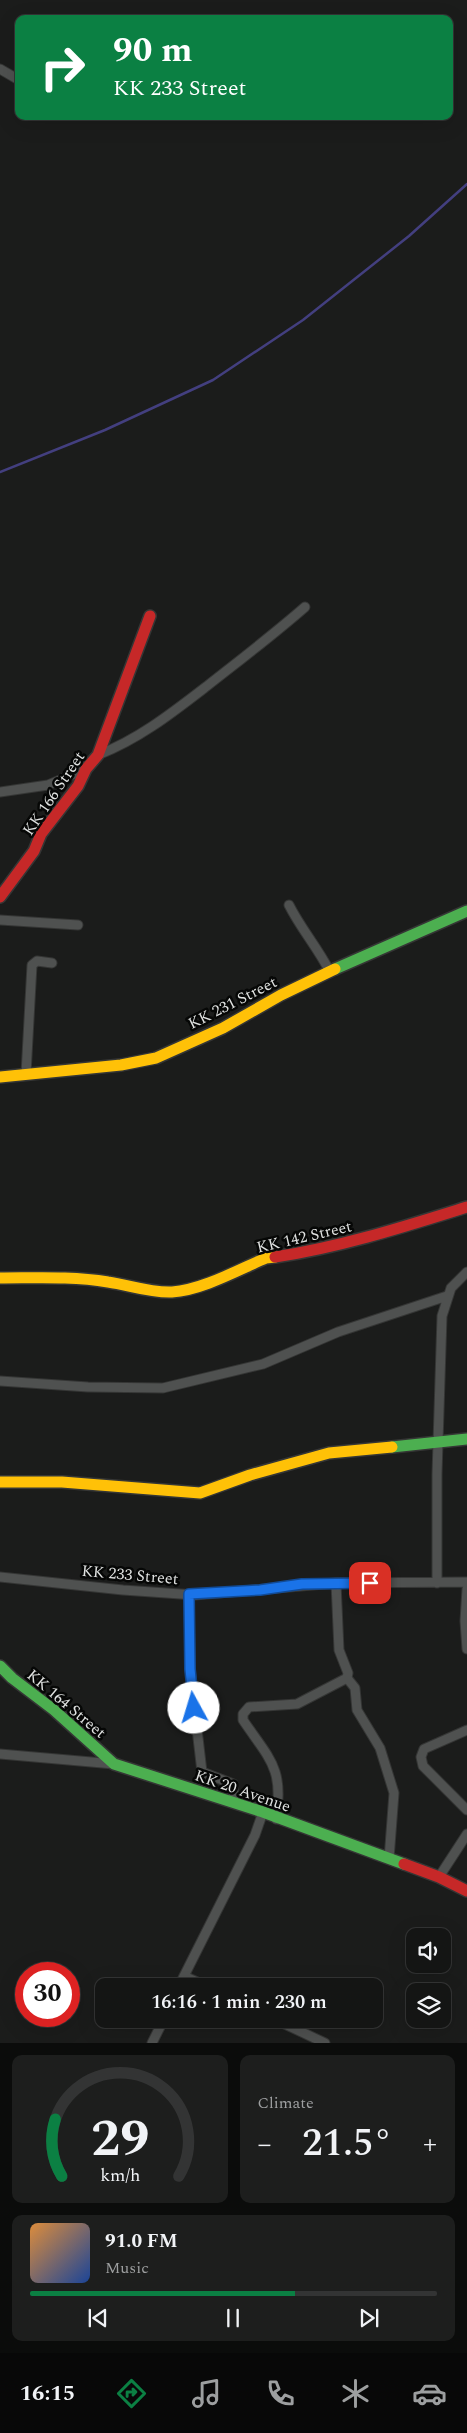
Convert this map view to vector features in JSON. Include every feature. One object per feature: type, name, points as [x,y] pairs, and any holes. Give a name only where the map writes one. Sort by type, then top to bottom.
[{"type":"street","points":[[0,68],[15,77]]},
{"type":"street","points":[[98,755],[118,747],[158,723],[262,644],[305,607]]},
{"type":"street","name":"KK 166 Street","points":[[0,897],[34,851],[41,834],[78,786],[86,769],[98,755],[150,616]]},
{"type":"street","points":[[0,792],[48,785],[86,769]]},
{"type":"street","points":[[289,905],[307,936],[322,955],[330,972]]},
{"type":"street","name":"KK 231 Street","points":[[0,1077],[121,1065],[156,1058],[223,1028],[281,995],[467,911]]},
{"type":"street","points":[[0,920],[12,919],[78,925]]},
{"type":"street","points":[[26,1074],[32,964],[37,961],[52,963]]},
{"type":"street","name":"KK 142 Street","points":[[0,1278],[74,1278],[108,1282],[150,1291],[172,1292],[192,1289],[266,1258],[312,1251],[374,1236],[467,1207]]},
{"type":"street","points":[[437,1583],[438,1441],[442,1316],[451,1288],[467,1272]]},
{"type":"street","points":[[0,1381],[88,1387],[163,1388],[263,1364],[338,1332],[447,1296]]},
{"type":"street","points":[[0,1482],[62,1482],[200,1493],[250,1475],[329,1453],[467,1439]]},
{"type":"street","name":"KK 233 Street","points":[[0,1578],[123,1590],[189,1594],[336,1582],[467,1582]]},
{"type":"street","points":[[336,1582],[339,1650],[348,1673],[348,1678],[355,1688],[357,1710],[380,1748],[394,1794],[390,1859]]},
{"type":"street","points":[[467,1589],[465,1622],[467,1649]]},
{"type":"street","points":[[189,1594],[190,1669],[202,1772],[233,1784],[234,1803]]},
{"type":"street","name":"KK 164 Street","points":[[0,1666],[12,1678],[54,1710],[114,1764]]},
{"type":"street","points":[[276,1819],[279,1790],[275,1768],[243,1720],[242,1714],[249,1707],[297,1704],[348,1678]]},
{"type":"street","points":[[467,1730],[424,1749],[421,1757],[423,1766],[467,1810]]},
{"type":"street","name":"KK 20 Avenue","points":[[0,1754],[114,1764],[263,1812],[276,1819],[439,1877],[467,1891]]},
{"type":"street","points":[[188,1978],[184,1976],[255,1835],[263,1812]]},
{"type":"street","points":[[439,1877],[467,1834]]},
{"type":"street","points":[[152,2043],[160,2028]]},
{"type":"street","points":[[293,2028],[325,2043]]},
{"type":"waterway","points":[[0,472],[105,430],[213,380],[303,320],[409,236],[467,184]]},
{"type":"traffic: fast","points":[[335,969],[467,911]]},
{"type":"traffic: fast","points":[[392,1447],[467,1439]]},
{"type":"traffic: fast","points":[[0,1666],[12,1678],[54,1710],[114,1764],[263,1812],[404,1864]]},
{"type":"traffic: slow","points":[[0,1077],[121,1065],[156,1058],[223,1028],[281,995],[335,969]]},
{"type":"traffic: slow","points":[[0,1278],[81,1279],[172,1292],[208,1284],[266,1258],[275,1257]]},
{"type":"traffic: slow","points":[[0,1482],[62,1482],[200,1493],[250,1475],[329,1453],[392,1447]]},
{"type":"traffic: jam","points":[[0,897],[34,851],[41,834],[78,786],[86,769],[98,755],[150,616]]},
{"type":"traffic: jam","points":[[275,1257],[348,1242],[467,1207]]},
{"type":"traffic: jam","points":[[404,1864],[439,1877],[467,1891]]},
{"type":"route","points":[[194,1708],[190,1669],[189,1594],[260,1590],[302,1584],[370,1583]]}]
